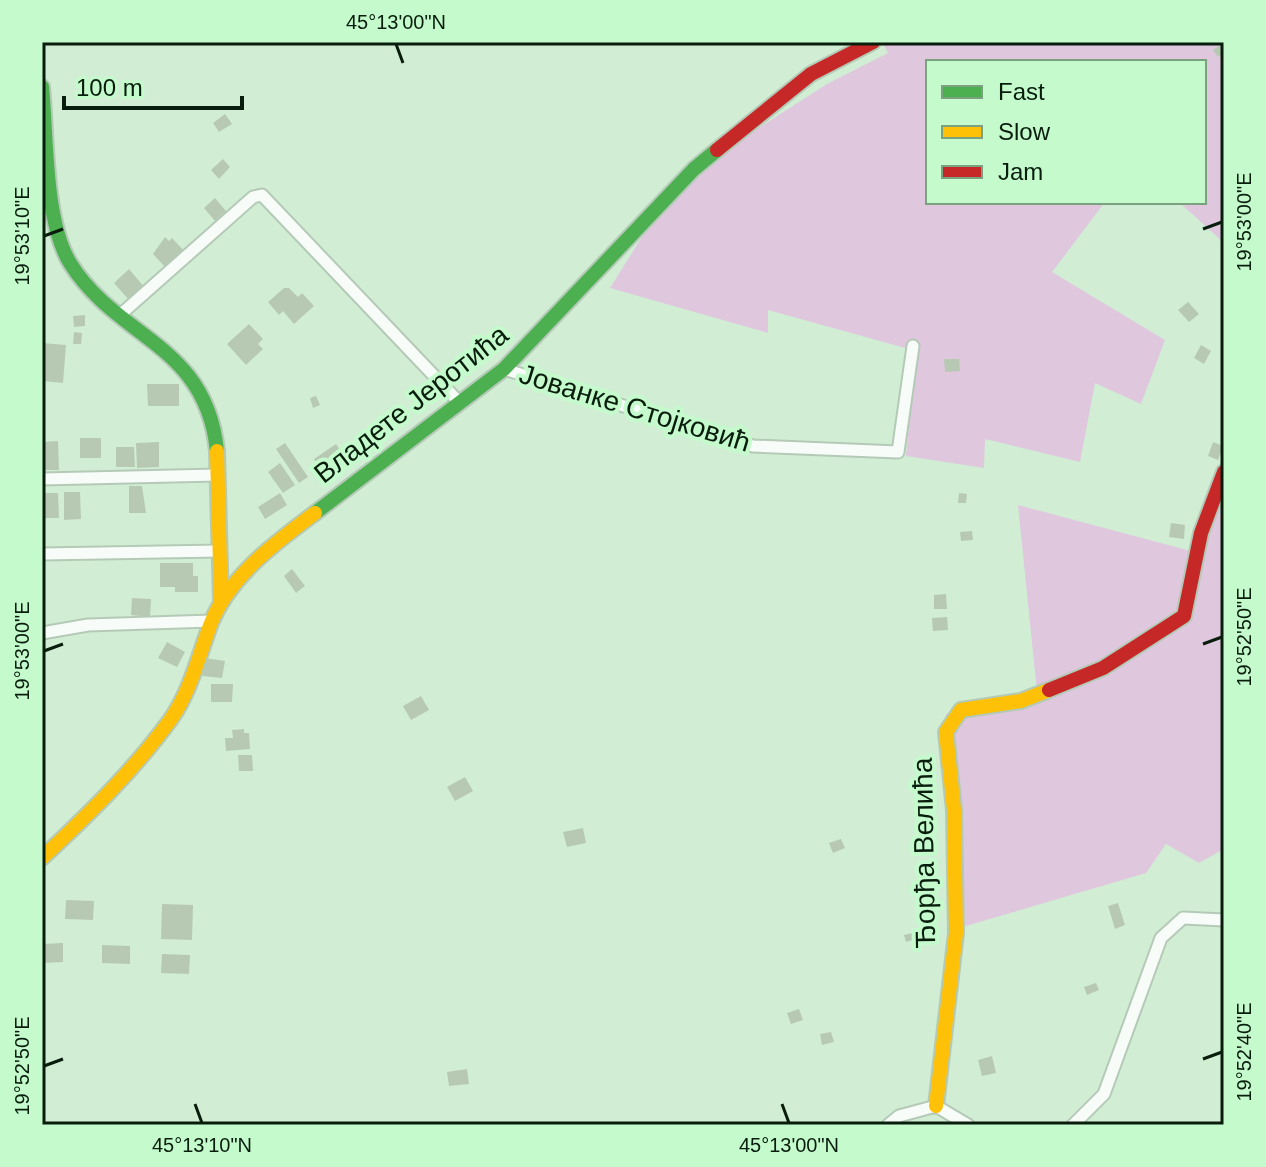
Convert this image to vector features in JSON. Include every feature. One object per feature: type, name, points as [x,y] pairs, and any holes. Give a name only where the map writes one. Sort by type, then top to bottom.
[{"type":"street","name":"Владете Јеротића","points":[[42,858],[99,805],[172,717],[201,658],[212,621],[241,576],[283,537],[504,369],[694,169],[811,74],[873,42]]},
{"type":"street","points":[[42,87],[63,247],[76,272],[120,315],[187,372],[207,401],[214,430],[221,603]]},
{"type":"street","points":[[120,315],[253,197],[262,195],[459,402]]},
{"type":"street","name":"Јованке Стојковић","points":[[504,369],[753,446],[898,452],[913,346]]},
{"type":"street","name":"Ђорђа Велића","points":[[936,1106],[956,933],[954,810],[946,732],[961,710],[1021,701],[1103,668],[1184,616],[1201,533],[1224,472]]},
{"type":"street","points":[[42,479],[217,475]]},
{"type":"street","points":[[42,554],[220,551]]},
{"type":"street","points":[[42,633],[88,625],[212,621]]},
{"type":"street","points":[[1073,1125],[1104,1094],[1161,938],[1183,918],[1224,920]]},
{"type":"street","points":[[888,1125],[899,1116],[936,1106],[968,1125]]},
{"type":"shaded area","points":[[882,42],[1224,42],[1224,243],[1181,204],[1206,204],[1206,60],[926,60],[926,204],[1103,204],[1052,272],[1165,340],[1141,404],[1095,383],[1080,462],[985,439],[984,468],[906,456],[916,351],[768,310],[768,333],[610,288],[662,205],[743,138],[827,84],[888,53]]},
{"type":"shaded area","points":[[1224,487],[1224,849],[1199,863],[1166,844],[1146,873],[959,928],[955,802],[946,714],[1038,702],[1018,505],[1202,554]]},
{"type":"building","points":[[1220,45],[1224,53],[1218,57],[1213,50]]},
{"type":"building","points":[[225,114],[232,124],[219,132],[213,123]]},
{"type":"building","points":[[223,159],[230,167],[219,179],[211,170]]},
{"type":"building","points":[[215,198],[226,211],[215,221],[204,208]]},
{"type":"building","points":[[165,237],[169,241],[172,238],[186,253],[164,266],[153,254]]},
{"type":"building","points":[[129,269],[145,288],[130,301],[114,283]]},
{"type":"building","points":[[284,288],[289,288],[298,297],[302,293],[314,306],[294,324],[283,311],[279,315],[268,302]]},
{"type":"building","points":[[1188,302],[1199,314],[1189,322],[1178,310]]},
{"type":"building","points":[[85,315],[85,326],[74,327],[73,316]]},
{"type":"building","points":[[249,324],[263,339],[258,344],[263,349],[246,365],[227,344]]},
{"type":"building","points":[[74,332],[82,333],[81,344],[73,344]]},
{"type":"building","points":[[42,343],[66,345],[63,383],[42,381]]},
{"type":"building","points":[[1201,345],[1211,351],[1204,364],[1194,358]]},
{"type":"building","points":[[944,359],[959,359],[960,371],[945,372]]},
{"type":"building","points":[[147,384],[179,384],[179,406],[148,406]]},
{"type":"building","points":[[316,396],[320,405],[313,408],[310,398]]},
{"type":"building","points":[[80,438],[101,438],[101,458],[80,458]]},
{"type":"building","points":[[58,441],[59,470],[42,470],[42,442]]},
{"type":"building","points":[[159,442],[159,467],[137,468],[136,443]]},
{"type":"building","points":[[1213,442],[1223,446],[1218,460],[1208,456]]},
{"type":"building","points":[[285,443],[308,477],[299,483],[276,449]]},
{"type":"building","points":[[336,444],[344,456],[322,471],[314,459]]},
{"type":"building","points":[[116,447],[134,447],[135,467],[116,467]]},
{"type":"building","points":[[280,463],[295,485],[283,493],[268,472]]},
{"type":"building","points":[[129,486],[142,486],[146,513],[129,513]]},
{"type":"building","points":[[64,492],[80,492],[81,519],[64,520]]},
{"type":"building","points":[[42,493],[58,493],[59,518],[42,518]]},
{"type":"building","points":[[280,493],[287,505],[265,519],[258,507]]},
{"type":"building","points":[[959,493],[967,494],[966,503],[958,503]]},
{"type":"building","points":[[1171,523],[1185,525],[1184,539],[1169,537]]},
{"type":"building","points":[[972,531],[973,540],[961,541],[960,532]]},
{"type":"building","points":[[160,563],[193,563],[193,576],[198,576],[198,592],[175,592],[175,587],[160,587]]},
{"type":"building","points":[[292,569],[305,586],[296,593],[284,576]]},
{"type":"building","points":[[946,594],[947,609],[934,609],[934,595]]},
{"type":"building","points":[[132,598],[151,599],[150,617],[131,615]]},
{"type":"building","points":[[947,617],[948,630],[933,631],[932,618]]},
{"type":"building","points":[[167,642],[185,652],[177,667],[158,658]]},
{"type":"building","points":[[205,658],[225,661],[222,678],[202,676]]},
{"type":"building","points":[[211,684],[233,684],[232,702],[211,702]]},
{"type":"building","points":[[421,696],[429,710],[411,720],[403,706]]},
{"type":"building","points":[[244,729],[244,733],[249,733],[250,749],[226,751],[225,738],[233,738],[232,730]]},
{"type":"building","points":[[238,755],[252,755],[253,771],[239,771]]},
{"type":"building","points":[[465,777],[473,791],[455,801],[447,787]]},
{"type":"building","points":[[583,828],[586,843],[567,847],[563,832]]},
{"type":"building","points":[[841,839],[845,848],[833,853],[829,843]]},
{"type":"building","points":[[66,900],[94,901],[93,920],[65,919]]},
{"type":"building","points":[[1118,903],[1125,925],[1115,929],[1108,906]]},
{"type":"building","points":[[162,904],[193,905],[192,940],[161,939]]},
{"type":"building","points":[[917,932],[919,938],[906,942],[904,935]]},
{"type":"building","points":[[63,943],[63,962],[42,963],[42,944]]},
{"type":"building","points":[[102,945],[130,946],[130,964],[102,963]]},
{"type":"building","points":[[162,954],[190,955],[189,974],[161,973]]},
{"type":"building","points":[[1096,983],[1099,990],[1087,995],[1084,987]]},
{"type":"building","points":[[799,1009],[803,1020],[791,1024],[787,1013]]},
{"type":"building","points":[[831,1032],[834,1042],[822,1045],[820,1034]]},
{"type":"building","points":[[992,1056],[996,1073],[982,1076],[978,1060]]},
{"type":"building","points":[[467,1069],[469,1084],[449,1086],[447,1072]]},
{"type":"traffic: fast","points":[[42,87],[51,201],[55,224],[70,263],[90,289],[178,364],[196,387],[209,415],[217,451]]},
{"type":"traffic: fast","points":[[315,513],[504,369],[694,169],[717,150]]},
{"type":"traffic: slow","points":[[217,451],[221,603]]},
{"type":"traffic: slow","points":[[42,858],[110,792],[171,719],[189,684],[211,623],[230,590],[270,548],[315,513]]},
{"type":"traffic: slow","points":[[936,1106],[956,933],[954,810],[946,732],[961,710],[1021,701],[1049,690]]},
{"type":"traffic: jam","points":[[717,150],[811,74],[873,42]]},
{"type":"traffic: jam","points":[[1049,690],[1103,668],[1184,616],[1201,533],[1224,472]]}]
